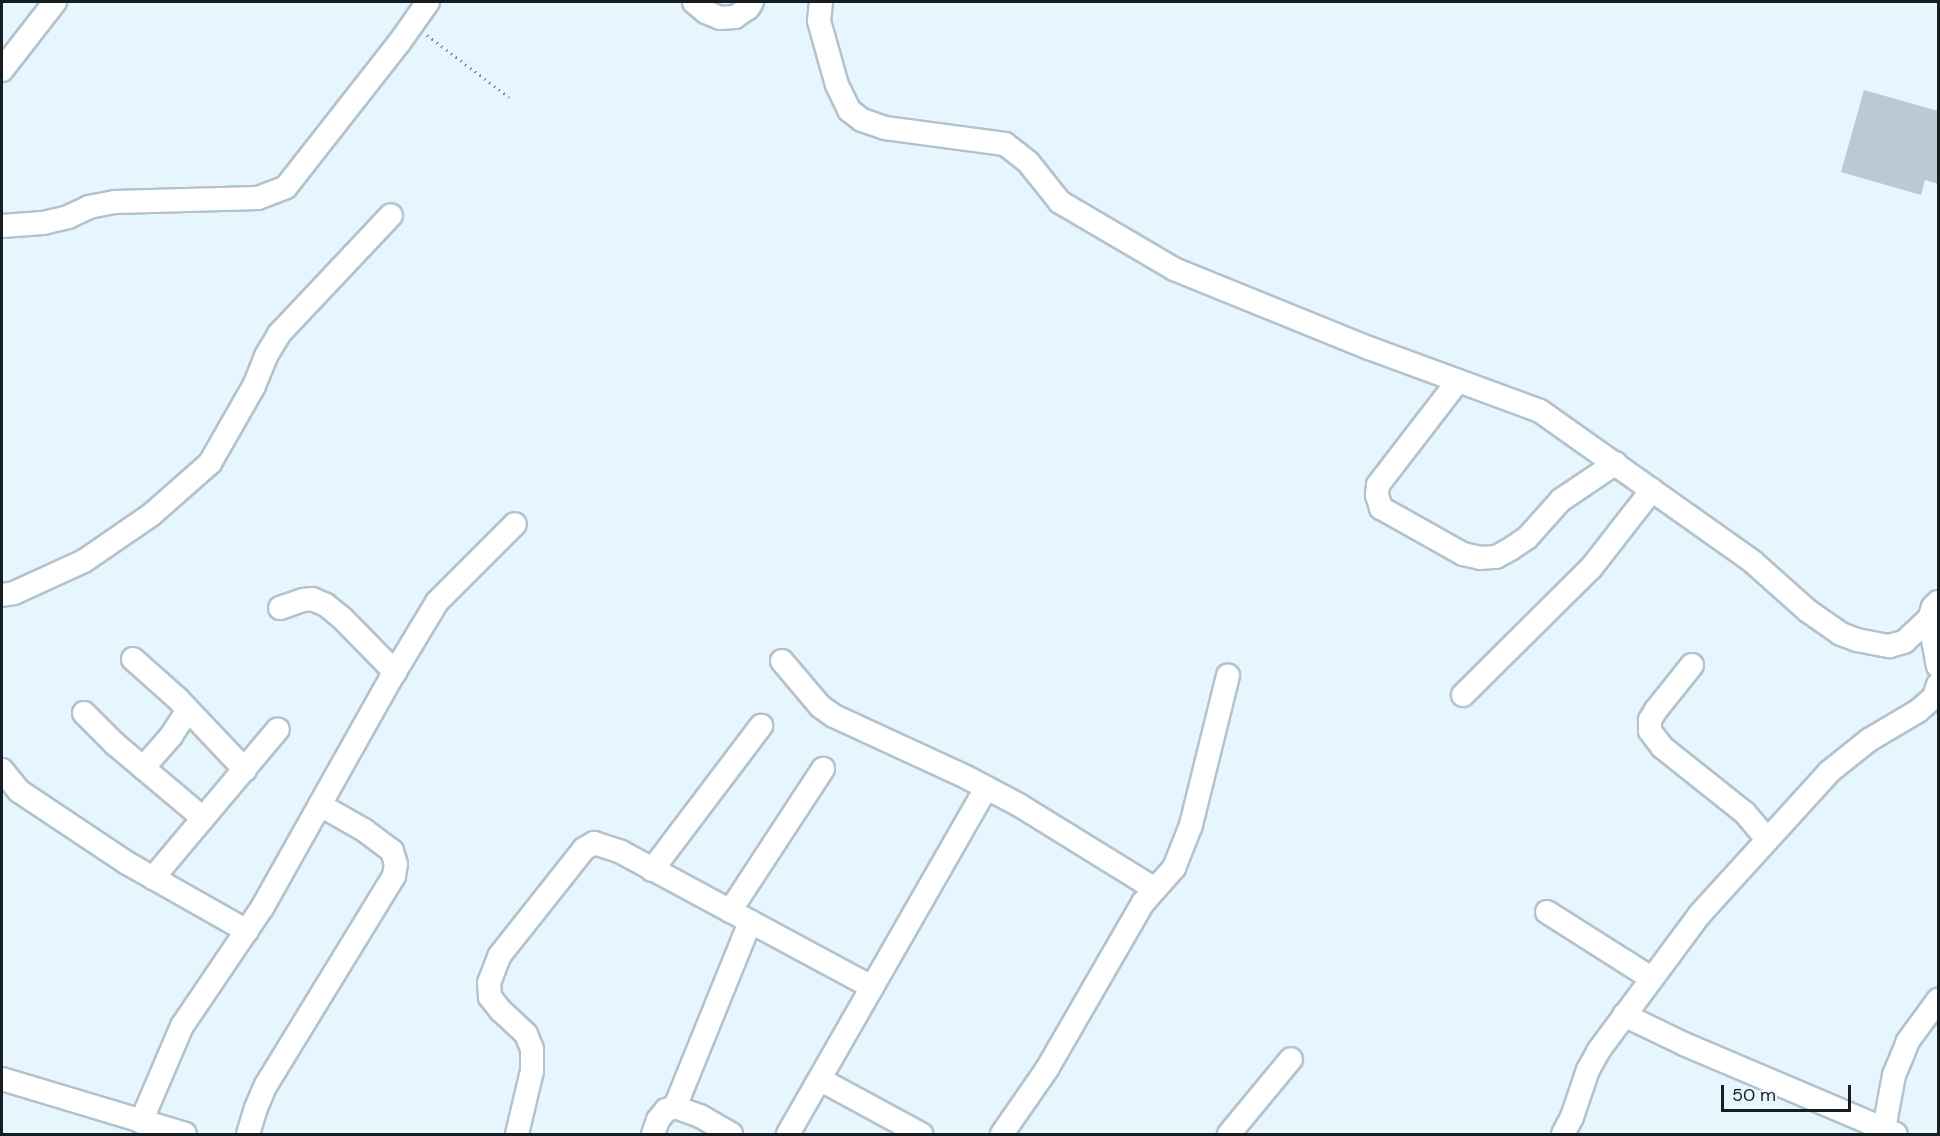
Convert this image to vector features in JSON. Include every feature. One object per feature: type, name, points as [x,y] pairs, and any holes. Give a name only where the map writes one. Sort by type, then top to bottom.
[{"type":"street","points":[[2,70],[55,2]]},
{"type":"street","points":[[2,226],[43,223],[68,217],[89,207],[115,202],[258,198],[286,187],[428,2]]},
{"type":"street","points":[[694,2],[706,12],[720,18],[735,17],[748,8],[752,2]]},
{"type":"street","points":[[821,2],[819,21],[837,85],[849,110],[862,120],[885,129],[1005,144],[1028,162],[1060,202],[1151,257],[1194,278],[1540,411],[1753,562],[1808,611],[1841,634],[1857,640],[1889,646],[1904,642],[1934,611]]},
{"type":"street","points":[[2,595],[14,593],[84,561],[151,515],[210,463],[230,431],[279,334],[391,215]]},
{"type":"street","points":[[1458,381],[1378,484],[1377,495],[1381,508],[1463,554],[1480,558],[1496,557],[1512,548],[1527,538],[1561,500],[1616,463]]},
{"type":"street","points":[[1463,695],[1591,568],[1652,490]]},
{"type":"street","points":[[141,1122],[182,1026],[247,931],[288,864],[395,672],[437,602],[515,524]]},
{"type":"street","points":[[280,608],[312,599],[326,605],[342,618],[395,672]]},
{"type":"street","points":[[1934,611],[1938,666]]},
{"type":"street","points":[[133,659],[188,710],[245,770]]},
{"type":"street","points":[[782,661],[820,706],[834,716],[1019,805],[1155,889]]},
{"type":"street","points":[[1692,665],[1656,710],[1650,720],[1650,731],[1662,747],[1745,813],[1766,838]]},
{"type":"street","points":[[1002,1134],[1047,1069],[1155,889],[1174,868],[1191,825],[1228,675]]},
{"type":"street","points":[[1563,1134],[1572,1117],[1588,1070],[1624,1015],[1700,914],[1766,838],[1829,772],[1869,740],[1918,711],[1934,697],[1938,685]]},
{"type":"street","points":[[143,768],[171,736],[188,710]]},
{"type":"street","points":[[84,713],[143,768],[203,818]]},
{"type":"street","points":[[652,870],[761,726]]},
{"type":"street","points":[[153,878],[278,729]]},
{"type":"street","points":[[730,911],[823,769]]},
{"type":"street","points":[[2,770],[19,791],[153,878],[247,931]]},
{"type":"street","points":[[788,1134],[821,1080],[986,788]]},
{"type":"street","points":[[248,1134],[266,1086],[394,876],[396,864],[392,851],[364,830],[320,805]]},
{"type":"street","points":[[517,1134],[532,1071],[532,1049],[526,1034],[501,1011],[490,997],[489,983],[500,955],[584,849],[594,843],[621,852],[872,987]]},
{"type":"street","points":[[1547,912],[1651,978]]},
{"type":"street","points":[[675,1107],[750,922]]},
{"type":"street","points":[[1624,1015],[1684,1044],[1890,1132],[1894,1075],[1908,1041],[1938,1000]]},
{"type":"street","points":[[1229,1134],[1291,1059]]},
{"type":"street","points":[[2,1079],[185,1134]]},
{"type":"street","points":[[821,1080],[921,1134]]},
{"type":"street","points":[[652,1134],[658,1120],[666,1110],[675,1107],[700,1116],[731,1134]]},
{"type":"path","points":[[413,23],[509,97]]},
{"type":"building","points":[[1864,90],[1938,111],[1938,184],[1925,180],[1921,195],[1841,172]]}]
